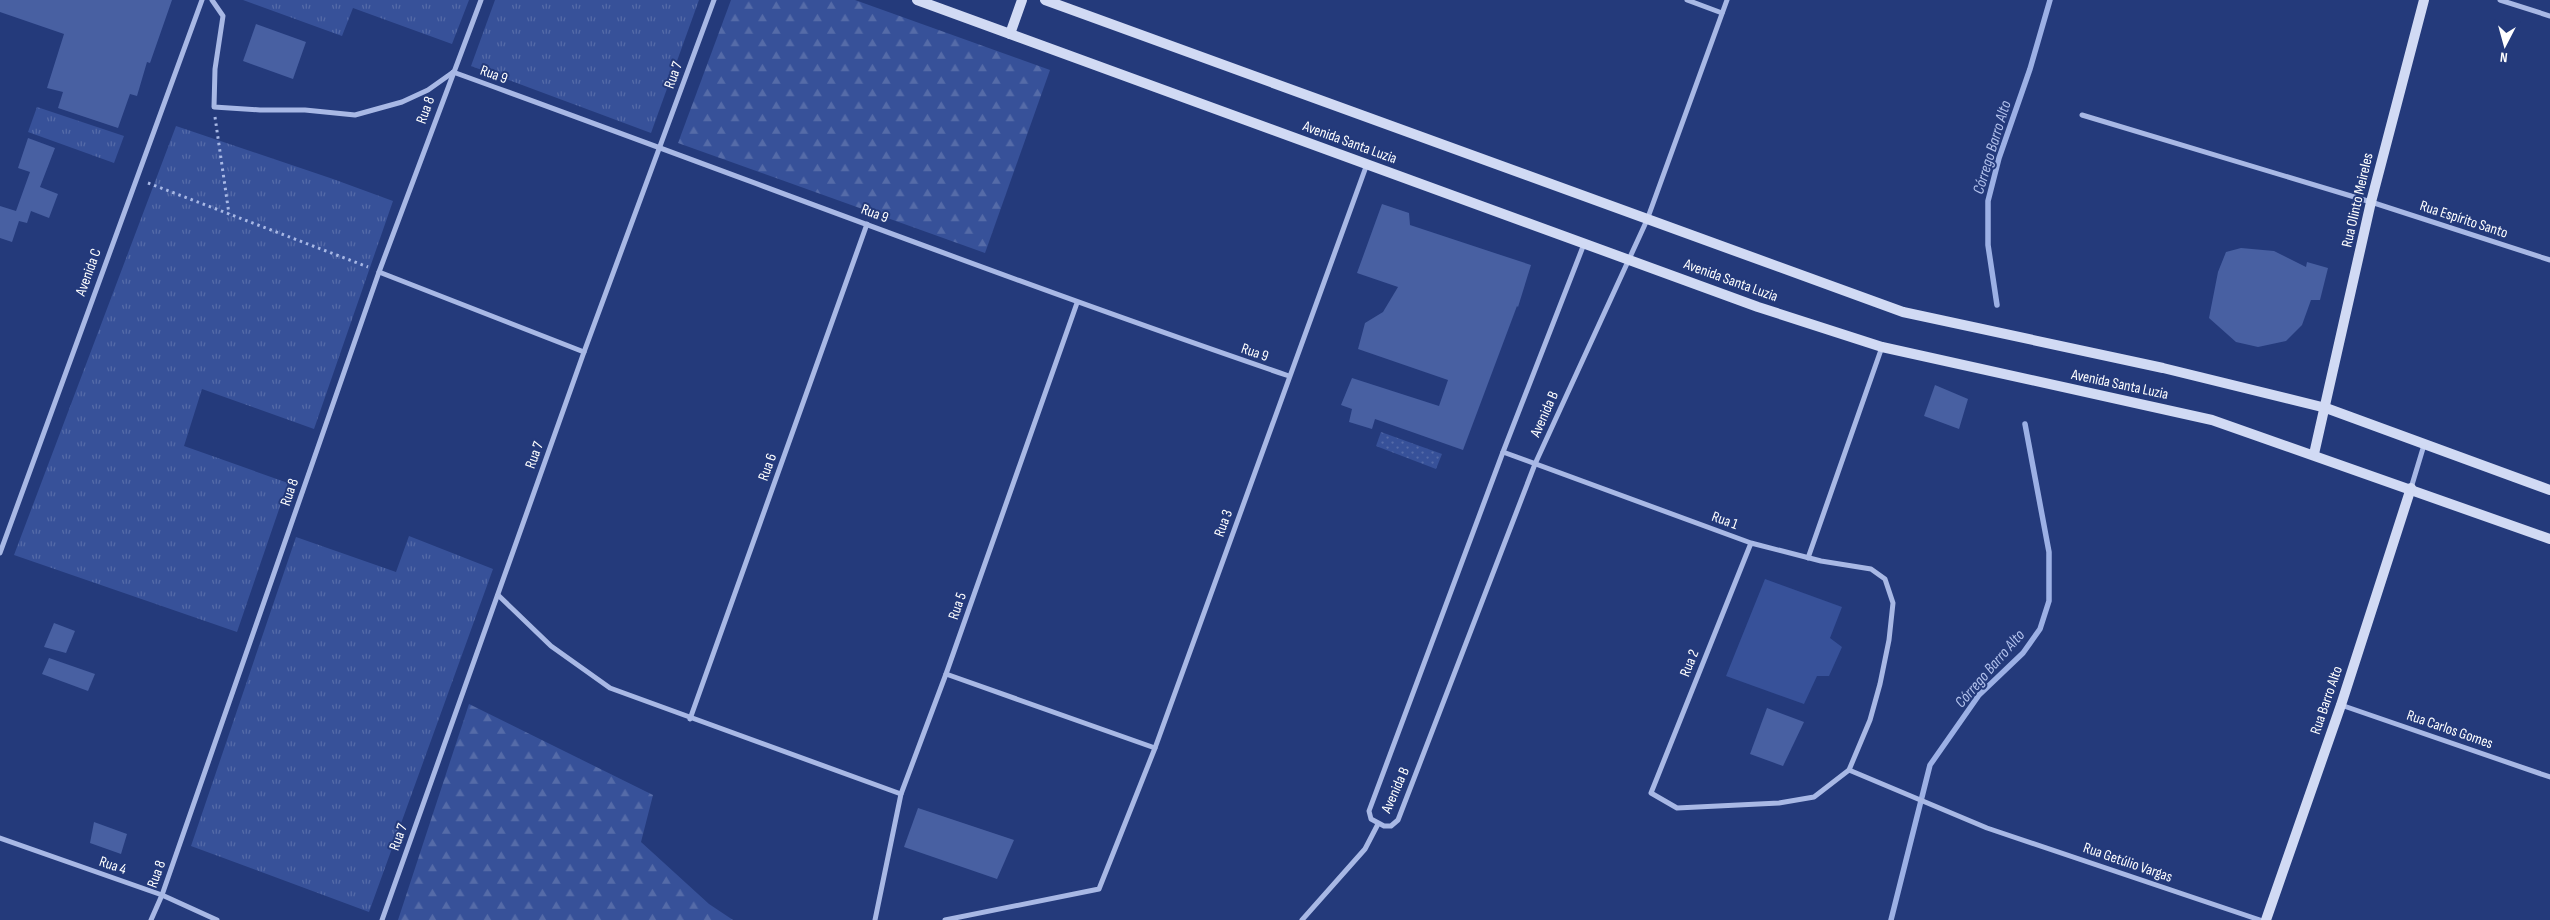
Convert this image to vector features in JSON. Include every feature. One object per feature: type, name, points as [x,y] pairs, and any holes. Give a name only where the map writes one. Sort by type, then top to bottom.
[{"type":"street","name":"Avenida C","points":[[0,553],[135,178],[202,0]]},
{"type":"street","points":[[212,0],[223,16],[215,69],[214,107],[306,110],[356,115],[411,98],[428,90],[453,72]]},
{"type":"street","name":"Rua 8","points":[[151,920],[162,895],[379,272],[480,0]]},
{"type":"street","name":"Rua 7","points":[[382,920],[584,352],[714,0]]},
{"type":"street","name":"Avenida Santa Luzia","points":[[917,0],[1584,244],[1629,258],[1758,307],[1882,347],[2212,420],[2411,488],[2550,539]]},
{"type":"street","points":[[1010,34],[1022,0]]},
{"type":"street","name":"Avenida Santa Luzia","points":[[1045,0],[1903,312],[2163,368],[2326,408],[2550,490]]},
{"type":"street","points":[[1687,0],[1722,13]]},
{"type":"street","name":"Avenida B","points":[[1584,244],[1503,452],[1369,811],[1371,819],[1378,824],[1391,826],[1398,820],[1535,464],[1647,220],[1727,0]]},
{"type":"street","name":"Rua Olinto Meireles","points":[[2314,454],[2326,408],[2371,202],[2424,0]]},
{"type":"street","points":[[2500,0],[2550,16]]},
{"type":"street","name":"Rua 9","points":[[453,72],[660,147],[1077,303],[1289,376]]},
{"type":"street","name":"Rua Espírito Santo","points":[[2082,115],[2371,202],[2550,260]]},
{"type":"street","name":"Rua 3","points":[[945,920],[1099,889],[1156,748],[1367,164]]},
{"type":"street","name":"Rua 6","points":[[690,719],[867,224]]},
{"type":"street","points":[[379,272],[584,352]]},
{"type":"street","name":"Rua 5","points":[[875,920],[901,794],[946,674],[1077,303]]},
{"type":"street","points":[[1808,558],[1882,347]]},
{"type":"street","points":[[2411,488],[2424,445]]},
{"type":"street","name":"Rua 1","points":[[1503,452],[1751,543],[1808,558],[1872,568],[1885,579],[1893,603],[1880,684],[1870,720],[1849,770]]},
{"type":"street","name":"Rua Barro Alto","points":[[2266,920],[2341,705],[2411,488]]},
{"type":"street","name":"Rua 2","points":[[1751,543],[1651,793],[1677,808],[1779,804],[1814,797],[1849,770]]},
{"type":"street","points":[[498,595],[551,646],[610,688],[690,719],[901,794]]},
{"type":"street","points":[[946,674],[1156,748]]},
{"type":"street","name":"Rua Carlos Gomes","points":[[2341,705],[2550,777]]},
{"type":"street","name":"Rua Getúlio Vargas","points":[[1849,770],[1987,828],[2260,920]]},
{"type":"street","points":[[1302,920],[1365,849],[1378,824]]},
{"type":"street","name":"Rua 4","points":[[0,838],[162,895],[217,920]]},
{"type":"path","points":[[214,107],[228,214]]},
{"type":"path","points":[[135,178],[379,272]]},
{"type":"green space","points":[[243,0],[469,0],[452,44],[353,8],[342,36]]},
{"type":"green space","points":[[495,0],[699,0],[651,133],[471,66]]},
{"type":"green space","points":[[731,0],[855,0],[1050,70],[985,253],[678,143]]},
{"type":"green space","points":[[37,107],[124,136],[114,163],[28,132]]},
{"type":"green space","points":[[176,126],[393,201],[314,429],[202,389],[184,446],[288,483],[237,632],[14,555]]},
{"type":"green space","points":[[1381,432],[1442,454],[1436,469],[1376,446]]},
{"type":"green space","points":[[409,536],[493,569],[369,912],[191,846],[296,537],[396,572]]},
{"type":"green space","points":[[1765,579],[1842,607],[1830,638],[1842,647],[1829,676],[1817,676],[1804,704],[1726,676]]},
{"type":"green space","points":[[469,704],[653,795],[641,842],[709,904],[733,920],[398,920]]},
{"type":"building","points":[[0,0],[172,0],[150,63],[147,62],[137,96],[130,94],[118,128],[58,108],[63,92],[47,88],[64,34],[0,12]]},
{"type":"building","points":[[256,24],[306,42],[293,79],[243,61]]},
{"type":"building","points":[[28,138],[55,148],[40,187],[58,194],[49,218],[31,211],[27,223],[19,221],[12,242],[0,238],[0,206],[16,211],[30,172],[18,168]]},
{"type":"building","points":[[1382,204],[1409,213],[1410,225],[1531,265],[1518,307],[1463,450],[1375,419],[1372,429],[1349,422],[1352,409],[1341,405],[1352,378],[1439,406],[1448,380],[1358,349],[1365,323],[1383,312],[1398,287],[1357,273]]},
{"type":"building","points":[[2241,248],[2274,251],[2306,267],[2307,262],[2328,268],[2320,300],[2311,300],[2302,325],[2286,341],[2258,347],[2236,342],[2209,318],[2218,272],[2226,252]]},
{"type":"building","points":[[1935,385],[1968,399],[1959,429],[1924,416]]},
{"type":"building","points":[[54,623],[75,631],[66,653],[44,647]]},
{"type":"building","points":[[49,658],[95,674],[88,691],[42,674]]},
{"type":"building","points":[[1767,708],[1804,722],[1783,766],[1750,754]]},
{"type":"building","points":[[918,808],[1014,840],[997,879],[904,847]]},
{"type":"building","points":[[94,822],[127,834],[121,854],[90,843]]},
{"type":"waterway","name":"Córrego Barro Alto","points":[[1997,305],[1988,245],[1988,201],[1999,158],[2030,69],[2050,0]]},
{"type":"waterway","name":"Córrego Barro Alto","points":[[1891,920],[1930,765],[1979,695],[2023,653],[2040,629],[2049,601],[2049,552],[2025,424]]}]
